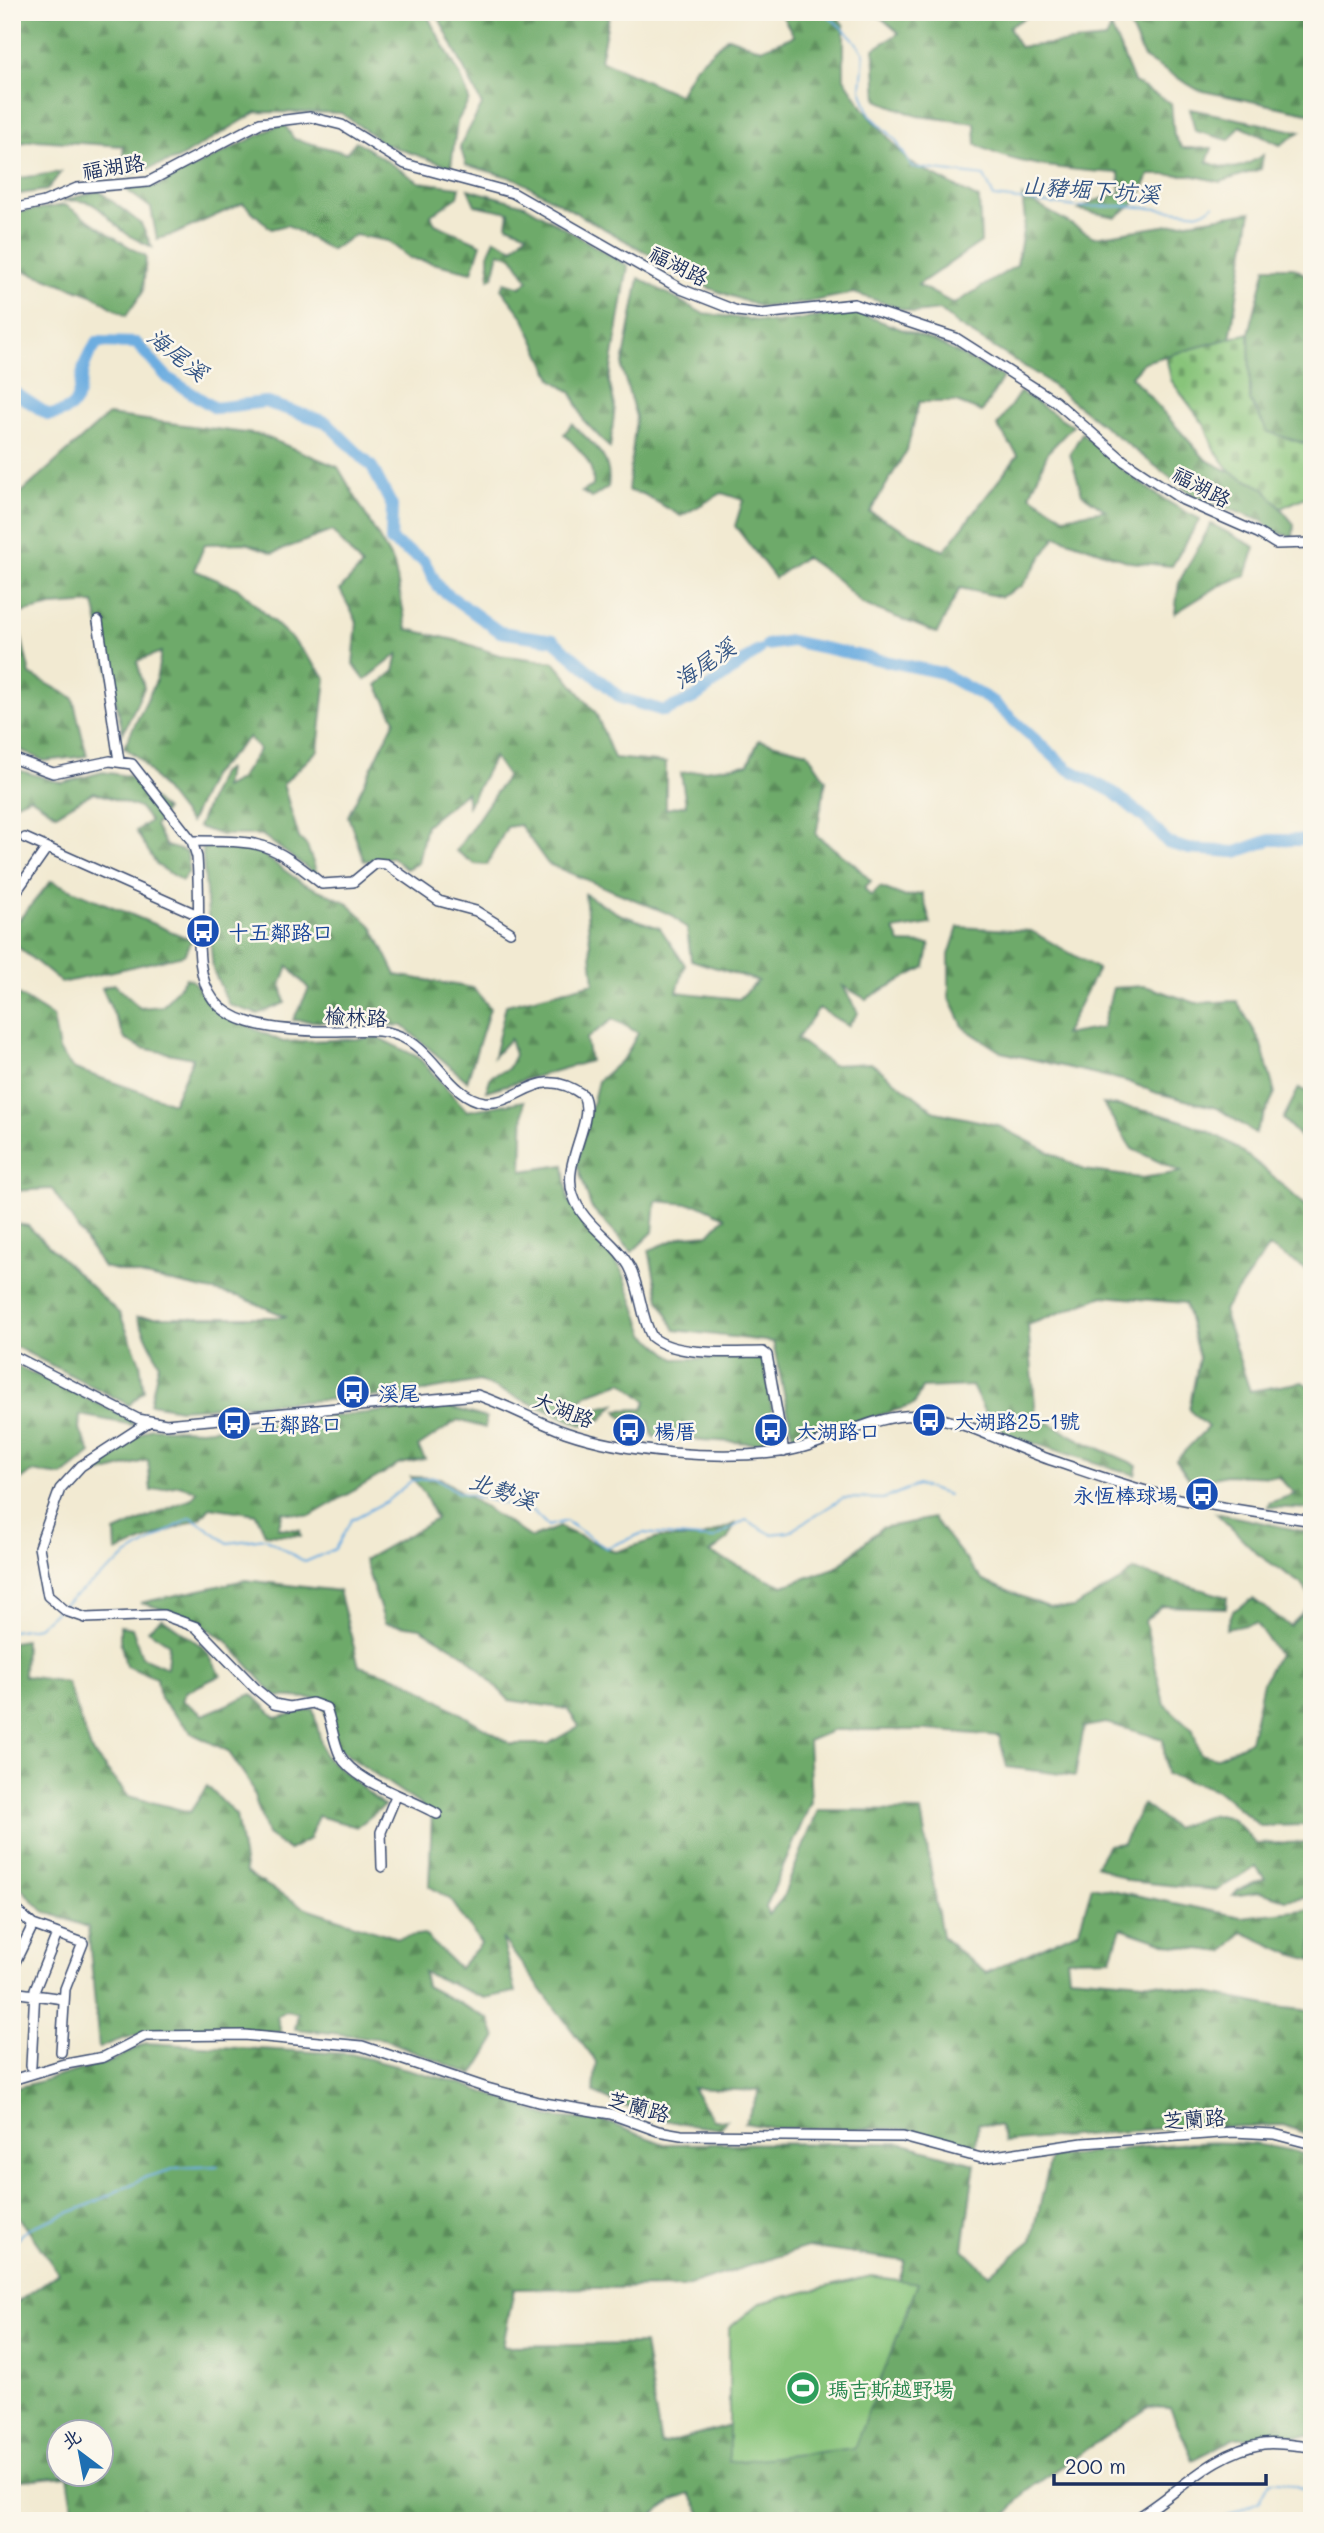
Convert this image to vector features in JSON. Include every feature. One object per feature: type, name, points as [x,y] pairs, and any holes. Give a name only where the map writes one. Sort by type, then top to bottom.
[{"type":"street","name":"福湖路","points":[[12,209],[44,202],[77,188],[148,182],[260,122],[310,117],[342,125],[405,164],[513,193],[681,289],[737,311],[762,314],[854,304],[956,338],[1055,401],[1124,461],[1183,500],[1258,533],[1276,544],[1312,543]]},
{"type":"street","points":[[12,758],[53,773],[119,761],[98,621]]},
{"type":"street","name":"榆林路","points":[[119,761],[132,764],[192,841],[197,857],[201,967],[207,990],[225,1012],[248,1024],[271,1029],[396,1034],[435,1060],[464,1094],[485,1102],[506,1098],[531,1085],[548,1082],[583,1095],[586,1102],[584,1119],[570,1173],[573,1195],[591,1225],[622,1255],[636,1282],[649,1331],[658,1342],[690,1350],[762,1352],[767,1355],[784,1452]]},
{"type":"street","points":[[25,838],[198,915]]},
{"type":"street","points":[[192,841],[254,841],[283,852],[322,884],[353,882],[376,863],[386,864],[439,901],[476,911],[510,932]]},
{"type":"street","points":[[12,890],[16,892],[46,849]]},
{"type":"street","name":"大湖路","points":[[12,1355],[138,1419],[166,1424],[477,1395],[504,1404],[565,1432],[601,1441],[700,1453],[748,1455],[784,1452],[894,1418],[923,1416],[963,1425],[1009,1446],[1146,1491],[1312,1521]]},
{"type":"street","points":[[150,1421],[81,1466],[60,1489],[38,1547],[48,1596],[61,1606],[86,1618],[163,1615],[196,1628],[274,1704],[290,1707],[312,1703],[326,1709],[342,1758],[349,1767],[396,1796],[410,1798],[437,1814]]},
{"type":"street","points":[[383,1867],[381,1832],[396,1796]]},
{"type":"street","points":[[12,1906],[33,1925],[83,1943],[65,1989],[61,2052]]},
{"type":"street","points":[[12,1968],[33,1925]]},
{"type":"street","points":[[31,2066],[34,1994],[57,1934]]},
{"type":"street","points":[[12,1992],[64,1999]]},
{"type":"street","name":"芝蘭路","points":[[12,2080],[61,2065],[104,2057],[145,2036],[244,2035],[362,2046],[487,2088],[538,2102],[611,2114],[659,2131],[681,2135],[903,2137],[981,2158],[1083,2143],[1233,2132],[1274,2134],[1312,2144]]},
{"type":"street","points":[[1132,2521],[1156,2508],[1189,2479],[1234,2453],[1264,2444],[1312,2447]]},
{"type":"green space","points":[[12,12],[426,12],[461,77],[469,100],[457,122],[451,167],[385,144],[341,113],[257,112],[178,159],[124,176],[123,146],[35,140],[12,145]]},
{"type":"green space","points":[[436,12],[610,12],[600,60],[679,95],[694,68],[728,37],[761,49],[794,36],[780,12],[834,12],[844,26],[844,78],[864,109],[909,162],[979,199],[981,242],[918,285],[954,304],[1017,265],[1025,220],[1022,196],[1094,237],[1251,212],[1230,339],[1144,362],[1131,376],[1206,460],[1264,488],[1294,524],[1293,537],[1274,532],[1262,521],[1194,496],[1040,376],[959,326],[940,310],[914,313],[854,293],[798,304],[761,307],[709,288],[516,179],[466,165],[460,146],[482,105]]},
{"type":"green space","points":[[874,12],[1035,12],[1009,27],[1019,47],[1106,39],[1111,27],[1134,82],[1171,103],[1174,135],[1182,148],[1212,148],[1207,162],[1230,168],[1242,166],[1263,155],[1261,169],[1220,182],[1191,175],[1149,175],[1138,200],[1116,217],[1079,210],[1095,201],[1121,193],[1119,173],[1065,169],[1007,158],[976,144],[975,123],[917,116],[877,100],[874,49],[899,33]]},
{"type":"green space","points":[[1119,12],[1312,12],[1312,114],[1198,90],[1144,58],[1127,19]]},
{"type":"green space","points":[[1190,109],[1300,132],[1280,145],[1240,126],[1229,140],[1195,131]]},
{"type":"green space","points":[[285,125],[294,139],[346,153],[356,141],[419,182],[460,187],[458,197],[431,215],[435,224],[481,244],[472,272],[410,258],[388,241],[355,235],[331,250],[287,225],[271,229],[243,203],[175,234],[157,239],[151,208],[124,188],[157,186],[275,127]]},
{"type":"green space","points":[[61,172],[47,190],[12,195],[12,179]]},
{"type":"green space","points":[[468,189],[525,205],[628,266],[609,381],[615,406],[610,448],[584,421],[572,393],[553,380],[523,317],[501,289],[505,282],[521,287],[528,280],[513,257],[499,252],[493,277],[489,279],[489,252],[495,239],[513,248],[527,233],[507,225],[509,212],[475,205]]},
{"type":"green space","points":[[99,191],[141,224],[152,247],[127,234],[93,204],[74,200],[61,201]]},
{"type":"green space","points":[[65,205],[146,256],[143,292],[126,316],[92,295],[12,266],[12,213]]},
{"type":"green space","points":[[1266,267],[1293,267],[1312,279],[1312,446],[1268,432],[1250,401],[1249,333]]},
{"type":"green space","points":[[639,278],[702,313],[774,323],[856,312],[938,343],[1003,377],[982,412],[956,402],[919,402],[907,450],[870,512],[944,551],[1018,455],[997,426],[1020,392],[1073,426],[1048,452],[1030,495],[1064,517],[1105,510],[1082,494],[1070,454],[1082,433],[1137,481],[1200,519],[1172,566],[1130,562],[1056,536],[1022,586],[1001,597],[960,588],[937,633],[862,604],[839,581],[805,557],[775,578],[735,526],[743,500],[722,493],[681,516],[643,494],[628,491],[636,417],[622,369]]},
{"type":"green space","points":[[1249,333],[1250,401],[1268,432],[1312,446],[1312,494],[1281,508],[1264,488],[1232,473],[1214,449],[1205,426],[1171,380],[1166,356]]},
{"type":"green space","points":[[108,415],[261,435],[338,467],[394,564],[407,629],[459,641],[499,655],[554,662],[596,713],[614,758],[666,763],[666,809],[686,805],[681,773],[748,764],[759,740],[807,752],[826,780],[816,835],[854,864],[871,881],[864,888],[871,896],[880,887],[906,897],[922,893],[931,924],[894,930],[900,943],[930,944],[925,967],[866,999],[843,986],[858,1013],[848,1026],[819,1008],[797,1039],[832,1065],[871,1063],[936,1112],[997,1125],[1084,1170],[1141,1178],[1181,1172],[1132,1149],[1103,1104],[1133,1108],[1180,1120],[1210,1132],[1235,1147],[1312,1212],[1312,1273],[1269,1247],[1223,1311],[1250,1391],[1303,1382],[1312,1388],[1312,1509],[1268,1507],[1269,1503],[1295,1494],[1278,1477],[1226,1475],[1192,1483],[1176,1460],[1208,1427],[1189,1410],[1199,1358],[1185,1303],[1103,1296],[1028,1325],[1036,1416],[1082,1441],[1137,1465],[1135,1475],[1008,1435],[987,1417],[972,1386],[922,1388],[914,1405],[794,1440],[773,1342],[675,1330],[659,1299],[649,1250],[684,1236],[709,1234],[725,1217],[700,1205],[656,1201],[653,1232],[632,1252],[591,1207],[577,1164],[598,1081],[625,1057],[638,1033],[613,1019],[586,1039],[590,1061],[486,1091],[491,1076],[508,1069],[515,1055],[510,1039],[494,1056],[506,1005],[594,983],[585,894],[619,914],[660,928],[685,965],[677,992],[739,999],[758,981],[691,960],[687,929],[672,915],[548,864],[520,825],[507,827],[487,865],[475,864],[456,851],[507,776],[494,757],[468,806],[466,792],[426,825],[418,863],[406,869],[392,857],[364,861],[348,816],[395,720],[377,685],[394,671],[398,654],[365,680],[353,664],[357,622],[340,590],[362,566],[332,531],[273,553],[246,543],[205,544],[194,570],[239,589],[292,639],[326,678],[318,750],[283,784],[299,838],[307,846],[318,876],[262,835],[221,835],[198,827],[220,773],[227,769],[224,788],[239,780],[259,750],[249,737],[211,776],[190,823],[140,759],[124,747],[156,681],[161,652],[137,661],[144,688],[123,733],[94,603],[52,606],[16,614],[30,674],[73,698],[87,756],[44,761],[12,746],[12,492],[22,492]]},
{"type":"green space","points":[[572,424],[599,451],[607,467],[608,487],[592,498],[582,492],[593,486],[589,463],[564,434]]},
{"type":"green space","points":[[1211,524],[1255,547],[1246,575],[1219,586],[1175,613],[1179,582]]},
{"type":"green space","points":[[12,768],[62,783],[103,772],[128,776],[165,810],[155,826],[166,846],[187,852],[189,871],[182,881],[157,865],[136,831],[150,821],[140,808],[94,792],[56,814],[30,797],[12,805]]},
{"type":"green space","points":[[205,844],[210,847],[255,849],[302,883],[346,902],[372,926],[396,975],[473,988],[490,1008],[467,1081],[403,1026],[293,1020],[309,989],[288,966],[281,985],[285,1003],[258,1014],[229,1005],[213,970],[202,848]]},
{"type":"green space","points":[[51,881],[192,940],[184,955],[62,983],[12,942],[12,928]]},
{"type":"green space","points":[[958,927],[1031,931],[1098,969],[1064,1035],[1102,1028],[1113,988],[1145,986],[1196,1003],[1237,1001],[1260,1041],[1275,1093],[1255,1133],[1217,1108],[1157,1093],[1126,1081],[1001,1052],[964,1028],[949,997],[949,955]]},
{"type":"green space","points":[[186,978],[193,981],[214,1010],[283,1042],[379,1038],[418,1057],[467,1111],[524,1101],[522,1171],[564,1165],[568,1200],[622,1270],[645,1334],[675,1359],[763,1358],[777,1438],[766,1444],[653,1437],[649,1421],[621,1417],[617,1410],[643,1409],[646,1401],[622,1382],[588,1394],[576,1404],[590,1410],[615,1404],[602,1419],[581,1425],[479,1381],[403,1395],[180,1409],[150,1404],[159,1363],[137,1317],[287,1317],[241,1297],[103,1267],[52,1189],[12,1191],[12,991],[53,1017],[59,1050],[72,1068],[173,1103],[193,1058],[142,1048],[125,1039],[102,988],[114,984],[140,1008],[163,1006]]},
{"type":"green space","points":[[1299,1088],[1312,1094],[1312,1149],[1283,1119]]},
{"type":"green space","points":[[12,1223],[28,1226],[120,1314],[140,1363],[144,1391],[129,1405],[12,1345]]},
{"type":"green space","points":[[12,1364],[131,1419],[133,1425],[80,1415],[79,1429],[91,1453],[62,1476],[32,1472],[12,1487]]},
{"type":"green space","points":[[443,1405],[486,1418],[485,1428],[458,1420],[418,1447],[425,1459],[400,1464],[310,1516],[283,1512],[278,1528],[300,1530],[301,1536],[265,1534],[256,1514],[210,1507],[201,1518],[116,1552],[115,1532],[192,1498],[197,1491],[179,1485],[151,1491],[148,1460],[98,1474],[118,1446],[151,1428],[201,1430]]},
{"type":"green space","points":[[411,1477],[440,1478],[531,1538],[559,1527],[615,1552],[659,1538],[700,1538],[735,1524],[727,1540],[710,1553],[783,1586],[837,1567],[881,1528],[933,1518],[983,1581],[1048,1607],[1073,1608],[1122,1580],[1133,1570],[1227,1597],[1226,1608],[1161,1606],[1145,1621],[1164,1704],[1193,1730],[1200,1754],[1216,1758],[1250,1741],[1263,1682],[1278,1654],[1256,1623],[1226,1629],[1233,1611],[1253,1599],[1290,1626],[1312,1604],[1312,1825],[1260,1826],[1217,1790],[1166,1774],[1163,1739],[1106,1723],[1084,1727],[1075,1776],[1007,1767],[999,1736],[927,1730],[834,1730],[808,1741],[811,1802],[766,1907],[768,1915],[782,1899],[818,1810],[921,1811],[942,1937],[986,1973],[1079,1930],[1092,1886],[1241,1917],[1312,1909],[1312,1960],[1291,1954],[1242,1932],[1224,1952],[1174,1946],[1121,1928],[1111,1958],[1067,1959],[1069,1976],[1157,1983],[1276,2007],[1312,2011],[1312,2136],[1283,2125],[1154,2129],[1005,2142],[1000,2126],[978,2123],[976,2146],[904,2129],[773,2128],[745,2123],[760,2091],[692,2088],[713,2120],[726,2120],[721,2128],[671,2121],[594,2093],[596,2062],[502,1938],[516,1992],[484,1998],[423,1972],[426,1986],[489,2019],[496,2038],[473,2075],[384,2039],[295,2029],[298,2013],[285,2011],[277,2017],[281,2032],[189,2028],[145,2033],[99,2048],[88,1927],[43,1911],[12,1879],[12,1642],[25,1640],[24,1676],[67,1682],[92,1752],[128,1796],[190,1812],[207,1786],[236,1815],[246,1873],[304,1907],[397,1938],[424,1934],[459,1968],[481,1944],[451,1900],[429,1886],[432,1813],[334,1746],[322,1699],[275,1696],[227,1641],[187,1615],[140,1603],[245,1580],[339,1591],[359,1666],[405,1680],[511,1744],[548,1744],[579,1726],[567,1709],[509,1700],[465,1655],[420,1628],[385,1623],[364,1560],[436,1519],[424,1493]]},
{"type":"green space","points":[[1216,1513],[1312,1533],[1312,1599],[1301,1584],[1259,1555]]},
{"type":"green space","points":[[162,1618],[204,1648],[221,1675],[186,1692],[182,1700],[203,1715],[252,1694],[276,1718],[313,1709],[324,1755],[384,1806],[357,1827],[318,1816],[309,1839],[289,1850],[267,1835],[250,1783],[228,1751],[193,1734],[160,1699],[157,1678],[126,1666],[120,1626],[132,1628],[142,1657],[167,1668],[169,1644],[148,1630]]},
{"type":"green space","points":[[1143,1804],[1174,1828],[1219,1815],[1236,1823],[1256,1844],[1312,1842],[1312,1896],[1286,1900],[1260,1892],[1233,1896],[1238,1890],[1265,1878],[1256,1867],[1217,1890],[1128,1881],[1096,1865],[1108,1845],[1123,1843]]},
{"type":"green space","points":[[146,2043],[351,2054],[463,2084],[550,2117],[604,2121],[664,2144],[900,2143],[975,2164],[963,2249],[989,2275],[1032,2240],[1051,2157],[1216,2142],[1281,2148],[1312,2157],[1312,2435],[1236,2438],[1193,2460],[1170,2408],[1149,2407],[1026,2491],[1004,2518],[1005,2521],[695,2521],[702,2514],[690,2494],[674,2500],[643,2521],[75,2521],[70,2488],[116,2488],[116,2418],[46,2418],[46,2478],[12,2481],[12,2306],[58,2273],[12,2207],[12,2089],[110,2062]],"holes":[[[807,2247],[905,2261],[891,2307],[744,2422],[661,2445],[644,2344],[503,2346],[514,2289],[683,2287]]]},
{"type":"green space","name":"瑪吉斯越野場","points":[[871,2276],[918,2283],[854,2448],[729,2462],[729,2328],[760,2303]]},
{"type":"waterway","name":"山豬堀下坑溪","points":[[824,12],[852,37],[864,53],[861,89],[870,115],[895,139],[912,167],[984,176],[994,197],[1077,207],[1128,206],[1201,213],[1214,205]]},
{"type":"waterway","name":"海尾溪","points":[[12,391],[49,415],[60,413],[77,400],[85,364],[97,342],[136,343],[168,378],[215,408],[265,402],[326,422],[372,467],[392,506],[391,541],[424,561],[439,588],[500,632],[553,640],[621,698],[664,711],[694,698],[758,651]]},
{"type":"waterway","name":"海尾溪","points":[[767,645],[791,641],[942,673],[992,701],[1068,769],[1113,792],[1146,819],[1168,843],[1189,849],[1236,852],[1270,840],[1302,840]]},
{"type":"waterway","name":"北勢溪","points":[[63,1605],[127,1556],[191,1517],[228,1543],[265,1538],[305,1562],[335,1549],[351,1520],[387,1501],[411,1481],[435,1477],[457,1492],[533,1511],[548,1526],[566,1521],[606,1548],[643,1533],[713,1539],[746,1520],[771,1534],[789,1532],[843,1498],[883,1499],[918,1485],[948,1495]]},
{"type":"waterway","name":"北勢溪","points":[[12,1631],[38,1627],[59,1608]]},
{"type":"waterway","points":[[12,2248],[21,2234],[34,2226],[89,2205],[146,2177],[177,2168],[218,2166]]},
{"type":"waterway","points":[[1217,2521],[1260,2501],[1270,2482],[1293,2485],[1312,2497]]},
{"type":"place","name":"十五鄰路口","points":[[203,931]]},
{"type":"place","name":"溪尾","points":[[353,1392]]},
{"type":"place","name":"大湖路25-1號","points":[[929,1420]]},
{"type":"place","name":"五鄰路口","points":[[234,1423]]},
{"type":"place","name":"楊厝","points":[[629,1430]]},
{"type":"place","name":"大湖路口","points":[[771,1430]]},
{"type":"place","name":"永恆棒球場","points":[[1202,1494]]},
{"type":"place","name":"瑪吉斯越野場","points":[[803,2388]]}]
